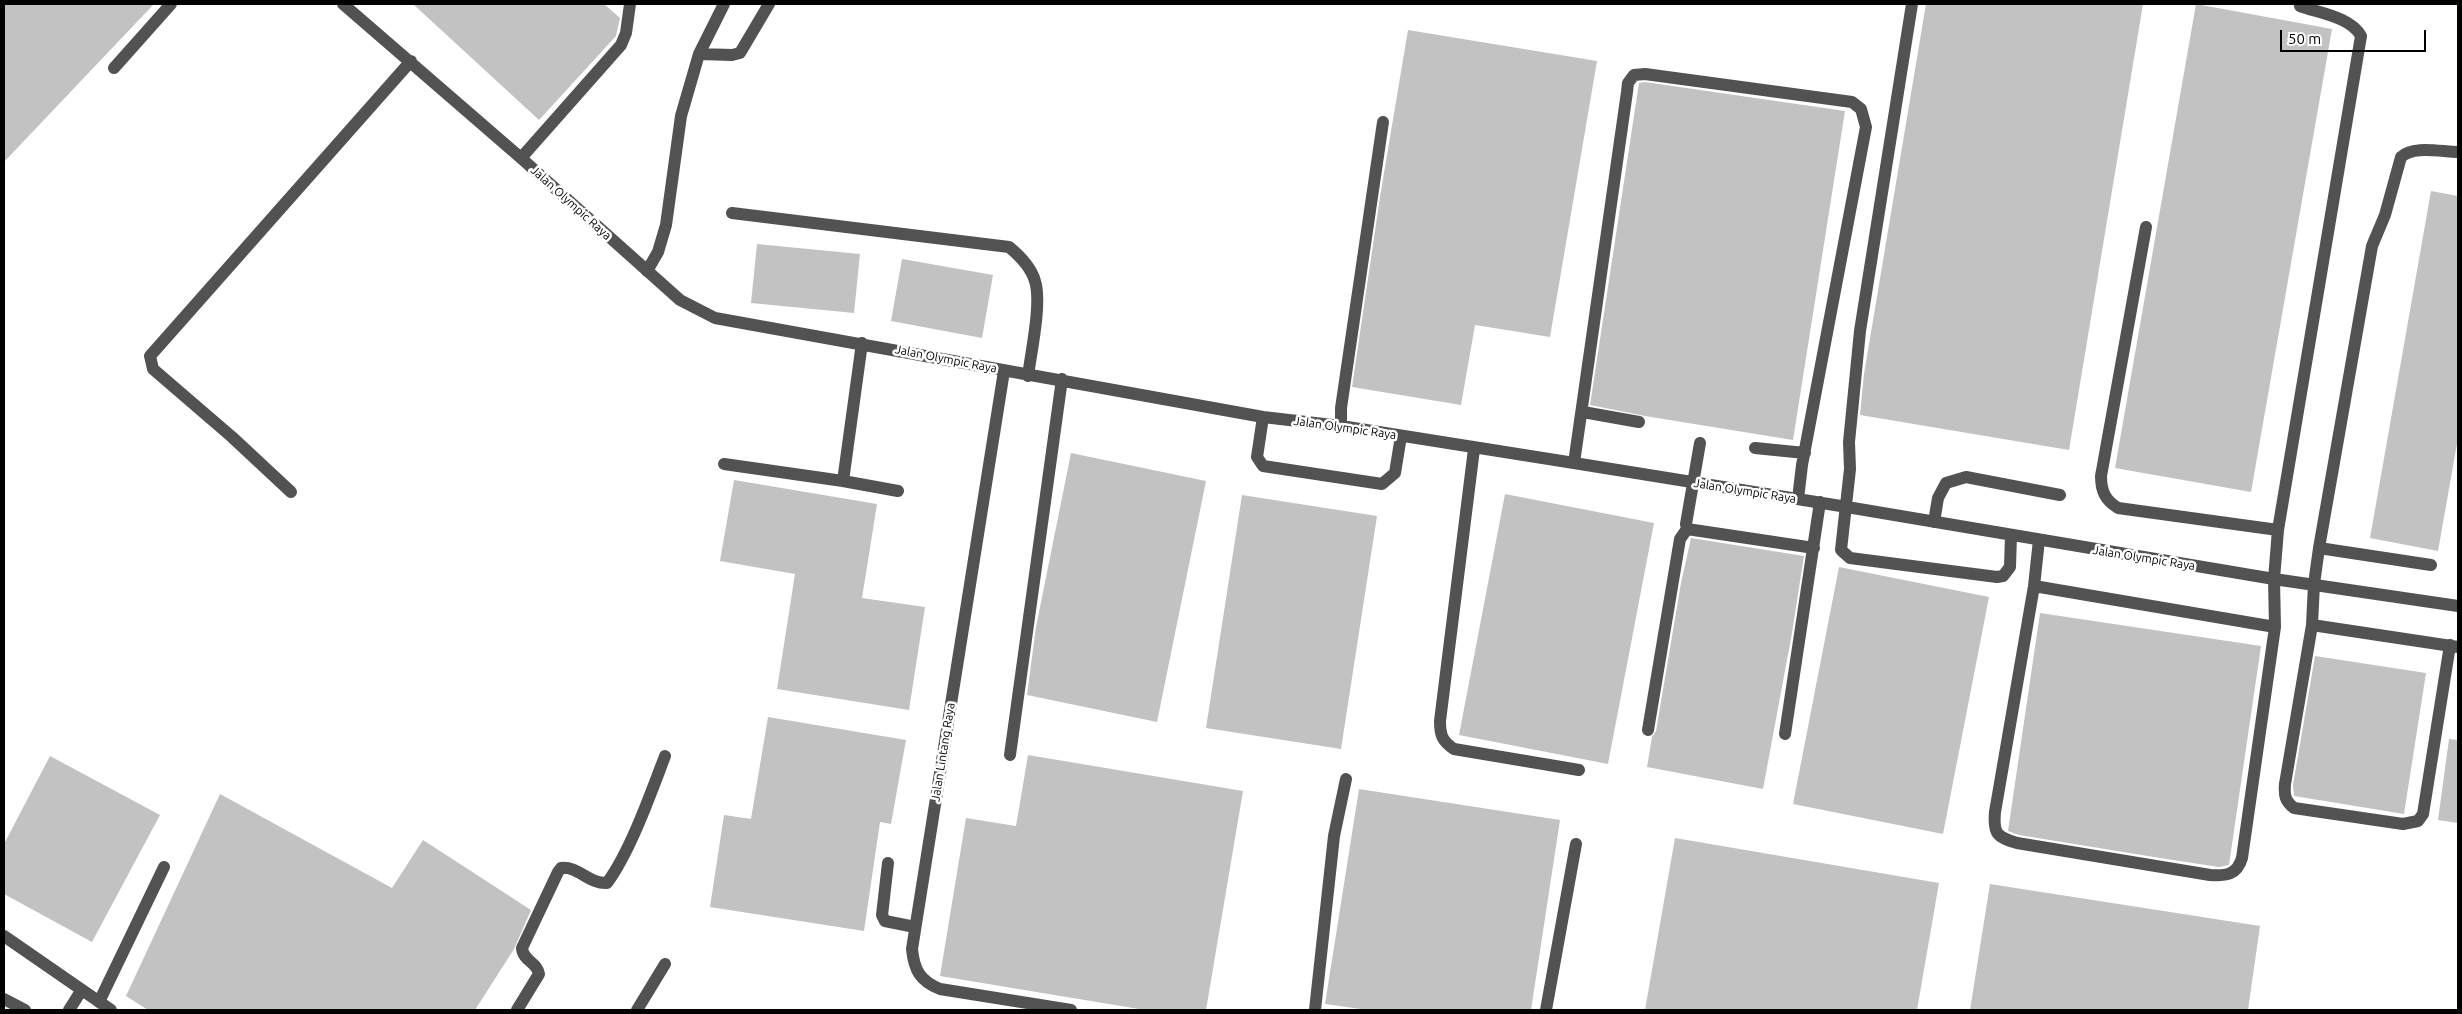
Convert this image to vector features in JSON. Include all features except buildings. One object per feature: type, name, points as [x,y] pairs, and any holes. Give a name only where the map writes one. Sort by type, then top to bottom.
[{"type":"street","points":[[114,68],[170,4]]},
{"type":"street","name":"Jalan Olympic Raya","points":[[343,4],[411,61],[680,300],[715,318],[862,343],[1028,376],[1062,379],[1263,417],[1341,426],[1474,449],[1820,502],[2274,579],[2458,606]]},
{"type":"street","points":[[521,158],[621,45],[626,33],[630,4]]},
{"type":"street","points":[[647,271],[658,252],[666,225],[681,116],[698,54],[724,4]]},
{"type":"street","points":[[698,54],[732,55],[740,53],[769,4]]},
{"type":"street","points":[[1912,4],[1860,331],[1849,442],[1850,469],[1847,507],[1841,550],[1850,558],[1997,577],[2003,576],[2010,567],[2011,535]]},
{"type":"street","points":[[2040,540],[1994,826],[2002,838],[2017,844],[2210,875],[2224,876],[2233,873],[2239,868],[2242,858],[2275,627],[2274,579],[2278,530],[2361,36],[2358,30],[2349,24],[2300,6]]},
{"type":"street","points":[[291,492],[232,437],[153,369],[150,356],[411,61]]},
{"type":"street","points":[[1574,463],[1583,412],[1626,92],[1628,83],[1634,75],[1645,74],[1852,102],[1861,109],[1866,128],[1798,499]]},
{"type":"street","points":[[1341,426],[1343,398],[1383,122]]},
{"type":"street","points":[[2312,625],[2454,646],[2423,814],[2418,821],[2403,824],[2294,808],[2284,794],[2312,625],[2314,584],[2319,548],[2372,246],[2385,215],[2401,158],[2406,152],[2458,152]]},
{"type":"street","points":[[732,213],[1009,247],[1028,266],[1035,282],[1037,300],[1028,376]]},
{"type":"street","points":[[2146,227],[2101,476],[2101,488],[2108,502],[2118,508],[2278,530]]},
{"type":"street","points":[[843,481],[862,343]]},
{"type":"street","name":"Jalan Lintang Raya","points":[[1004,371],[912,949],[915,970],[929,985],[960,993],[1071,1010]]},
{"type":"street","points":[[1010,755],[1062,379]]},
{"type":"street","points":[[1583,412],[1639,422]]},
{"type":"street","points":[[1263,417],[1258,457],[1263,466],[1382,484],[1395,473],[1401,436]]},
{"type":"street","points":[[1648,730],[1680,539],[1687,529],[1686,524],[1700,443]]},
{"type":"street","points":[[1755,448],[1805,453]]},
{"type":"street","points":[[1474,449],[1440,720],[1440,735],[1445,743],[1454,749],[1579,770]]},
{"type":"street","points":[[724,464],[898,491]]},
{"type":"street","points":[[1934,522],[1938,498],[1946,483],[1966,476],[2060,495]]},
{"type":"street","points":[[1785,734],[1820,502]]},
{"type":"street","points":[[1687,529],[1814,548]]},
{"type":"street","points":[[2319,548],[2431,565]]},
{"type":"street","points":[[2034,586],[2275,627]]},
{"type":"street","points":[[517,1010],[539,974],[537,967],[525,958],[522,948],[558,872],[561,868],[567,868],[596,882],[606,883],[647,802],[665,756]]},
{"type":"street","points":[[1315,1010],[1334,836],[1346,780]]},
{"type":"street","points":[[1546,1010],[1576,844]]},
{"type":"street","points":[[888,863],[882,915],[885,921],[892,924],[915,927]]},
{"type":"street","points":[[99,1002],[164,867]]},
{"type":"street","points":[[4,936],[111,1010]]},
{"type":"street","points":[[636,1010],[666,964]]},
{"type":"street","points":[[69,1010],[81,991]]},
{"type":"street","points":[[4,999],[25,1010]]}]
